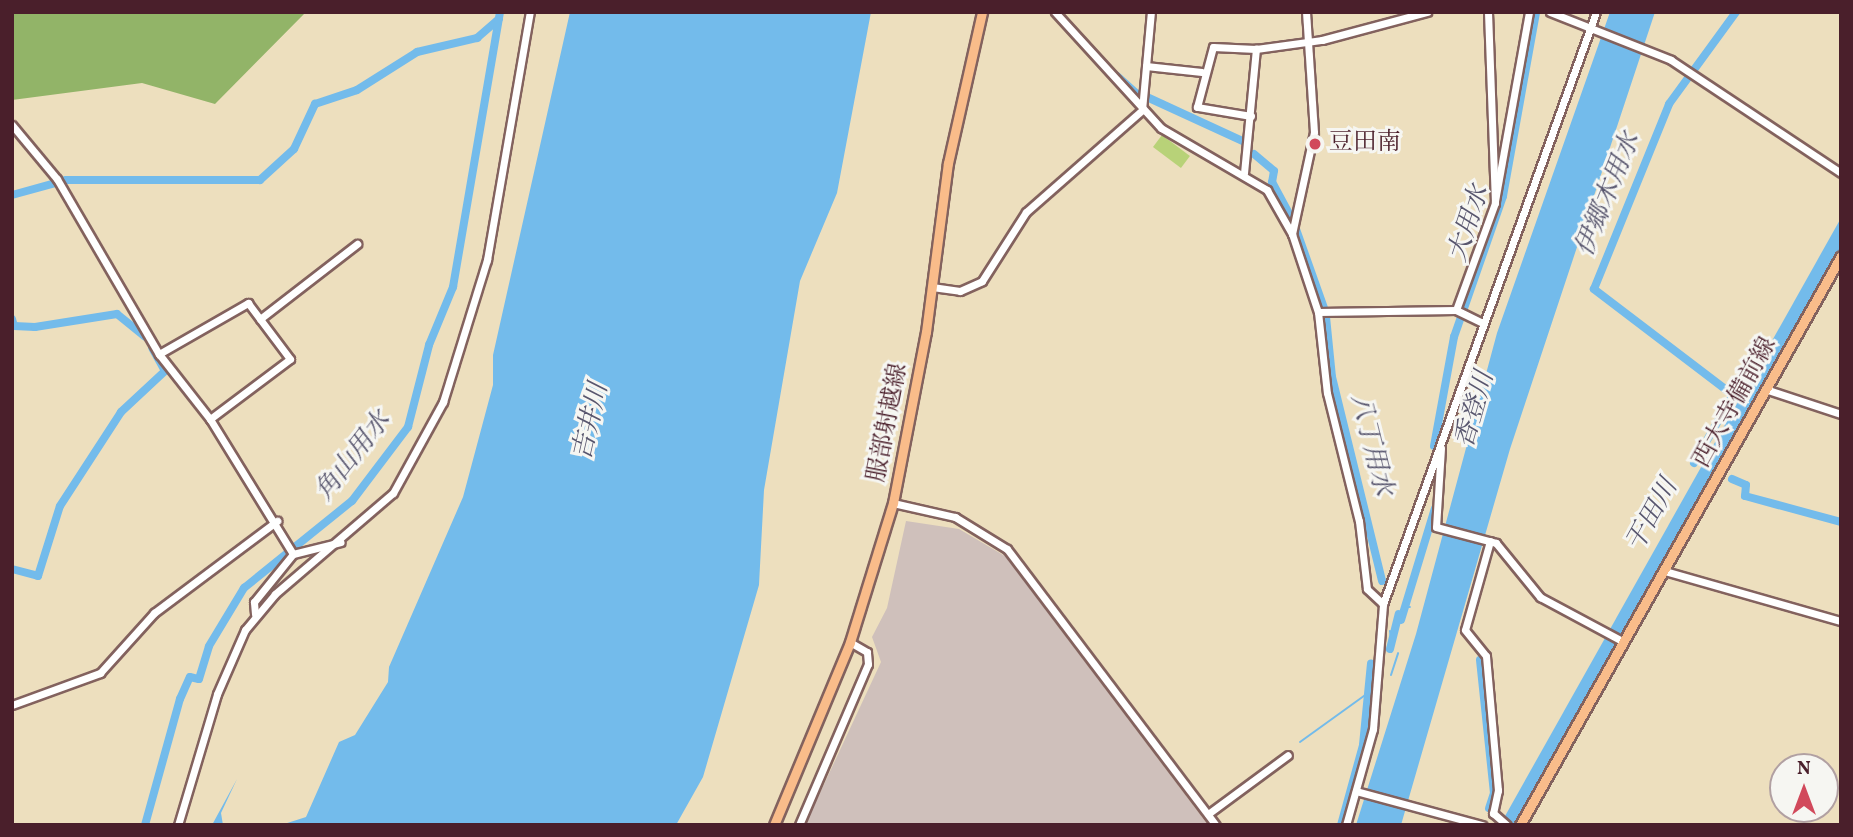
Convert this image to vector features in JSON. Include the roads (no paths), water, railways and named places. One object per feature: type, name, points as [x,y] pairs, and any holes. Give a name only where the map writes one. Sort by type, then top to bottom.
[{"type":"main road","name":"服部射越線","points":[[774,825],[850,642],[893,502],[932,287],[948,163],[982,12]]},
{"type":"main road","name":"西大寺備前線","points":[[1520,825],[1841,256]]},
{"type":"street","points":[[178,825],[227,667],[255,614],[341,542],[393,493],[443,402],[487,260],[530,12]]},
{"type":"street","points":[[1055,12],[1142,110],[1190,149],[1244,173],[1267,190],[1292,234],[1318,312],[1327,393],[1359,521],[1367,589],[1383,604]]},
{"type":"street","points":[[932,287],[960,290],[982,281],[1026,212],[1142,110],[1152,12]]},
{"type":"street","points":[[1292,234],[1314,132],[1306,12]]},
{"type":"street","points":[[1251,116],[1198,107],[1202,72],[1213,47],[1256,49],[1309,42],[1427,12]]},
{"type":"street","points":[[1488,12],[1494,203]]},
{"type":"street","points":[[1460,312],[1494,203],[1529,12]]},
{"type":"street","points":[[1550,12],[1646,47],[1841,173]]},
{"type":"street","points":[[1346,825],[1359,792],[1377,706],[1383,604],[1483,323],[1594,29],[1596,12]]},
{"type":"street","points":[[1244,173],[1256,49]]},
{"type":"street","points":[[1146,66],[1202,72]]},
{"type":"street","points":[[12,125],[57,178],[159,354],[210,419],[277,521],[293,554]]},
{"type":"street","points":[[260,319],[357,244]]},
{"type":"street","points":[[159,354],[248,303],[290,359],[210,419]]},
{"type":"street","points":[[1318,312],[1460,312],[1483,323]]},
{"type":"street","points":[[1765,389],[1841,415]]},
{"type":"street","points":[[1441,444],[1439,528],[1489,540],[1540,597],[1623,641]]},
{"type":"street","points":[[893,502],[954,517],[1007,549],[1216,825]]},
{"type":"street","points":[[12,705],[100,673],[154,613],[277,521]]},
{"type":"street","points":[[1489,540],[1465,630],[1486,656],[1501,820],[1492,825]]},
{"type":"street","points":[[255,614],[254,603],[293,554],[341,542]]},
{"type":"street","points":[[1665,571],[1841,621]]},
{"type":"street","points":[[799,825],[868,664],[867,652],[850,642]]},
{"type":"street","points":[[1208,814],[1288,755]]},
{"type":"street","points":[[1359,792],[1482,825]]},
{"type":"water","name":"吉井川","points":[[570,12],[871,12],[837,193],[800,281],[764,490],[759,585],[703,777],[676,825],[281,825],[306,817],[339,742],[355,735],[388,682],[389,667],[463,497],[493,385],[493,355]]},
{"type":"water","points":[[1610,12],[1655,12],[1510,449],[1401,825],[1356,825],[1416,634],[1497,333]]},
{"type":"water","points":[[1841,218],[1841,250],[1516,825],[1500,825]]},
{"type":"water","points":[[237,779],[221,813],[223,825],[212,825]]},
{"type":"waterway","name":"角山用水","points":[[145,825],[180,699],[190,677],[199,679],[209,646],[244,588],[352,501],[408,427],[429,345],[453,287],[500,12]]},
{"type":"waterway","name":"大用水","points":[[1434,446],[1454,337],[1503,196],[1536,12]]},
{"type":"waterway","name":"伊郷木用水","points":[[1694,463],[1733,395],[1594,289],[1669,104],[1736,12]]},
{"type":"waterway","points":[[12,195],[66,180],[260,180],[294,149],[315,104],[357,90],[417,52],[477,38],[499,19]]},
{"type":"waterway","name":"八丁用水","points":[[1117,76],[1138,95]]},
{"type":"waterway","name":"八丁用水","points":[[1149,98],[1247,143]]},
{"type":"waterway","name":"八丁用水","points":[[1254,154],[1274,171],[1272,182],[1293,221]]},
{"type":"waterway","name":"八丁用水","points":[[1296,229],[1324,308]]},
{"type":"waterway","points":[[12,319],[14,326],[35,327],[117,314],[145,337]]},
{"type":"waterway","name":"八丁用水","points":[[1326,317],[1332,377],[1382,581]]},
{"type":"waterway","points":[[12,569],[38,576],[60,506],[121,412],[165,371],[152,348]]},
{"type":"waterway","name":"伊郷木用水","points":[[1732,479],[1746,485],[1745,496],[1841,522]]},
{"type":"waterway","name":"大用水","points":[[1401,620],[1435,508]]},
{"type":"waterway","name":"大用水","points":[[1405,606],[1410,607]]},
{"type":"waterway","points":[[1390,649],[1399,614]]},
{"type":"waterway","points":[[1390,631],[1391,637]]},
{"type":"waterway","points":[[1391,675],[1398,653]]},
{"type":"waterway","name":"大用水","points":[[1480,660],[1494,793],[1489,808]]},
{"type":"waterway","points":[[1341,825],[1363,745],[1371,663]]},
{"type":"waterway","points":[[1300,742],[1372,690]]},
{"type":"place","name":"豆田南","points":[[1315,144]]},
{"type":"water label","name":"香登川","points":[[1476,410]]},
{"type":"water label","name":"干田川","points":[[1653,516]]}]
